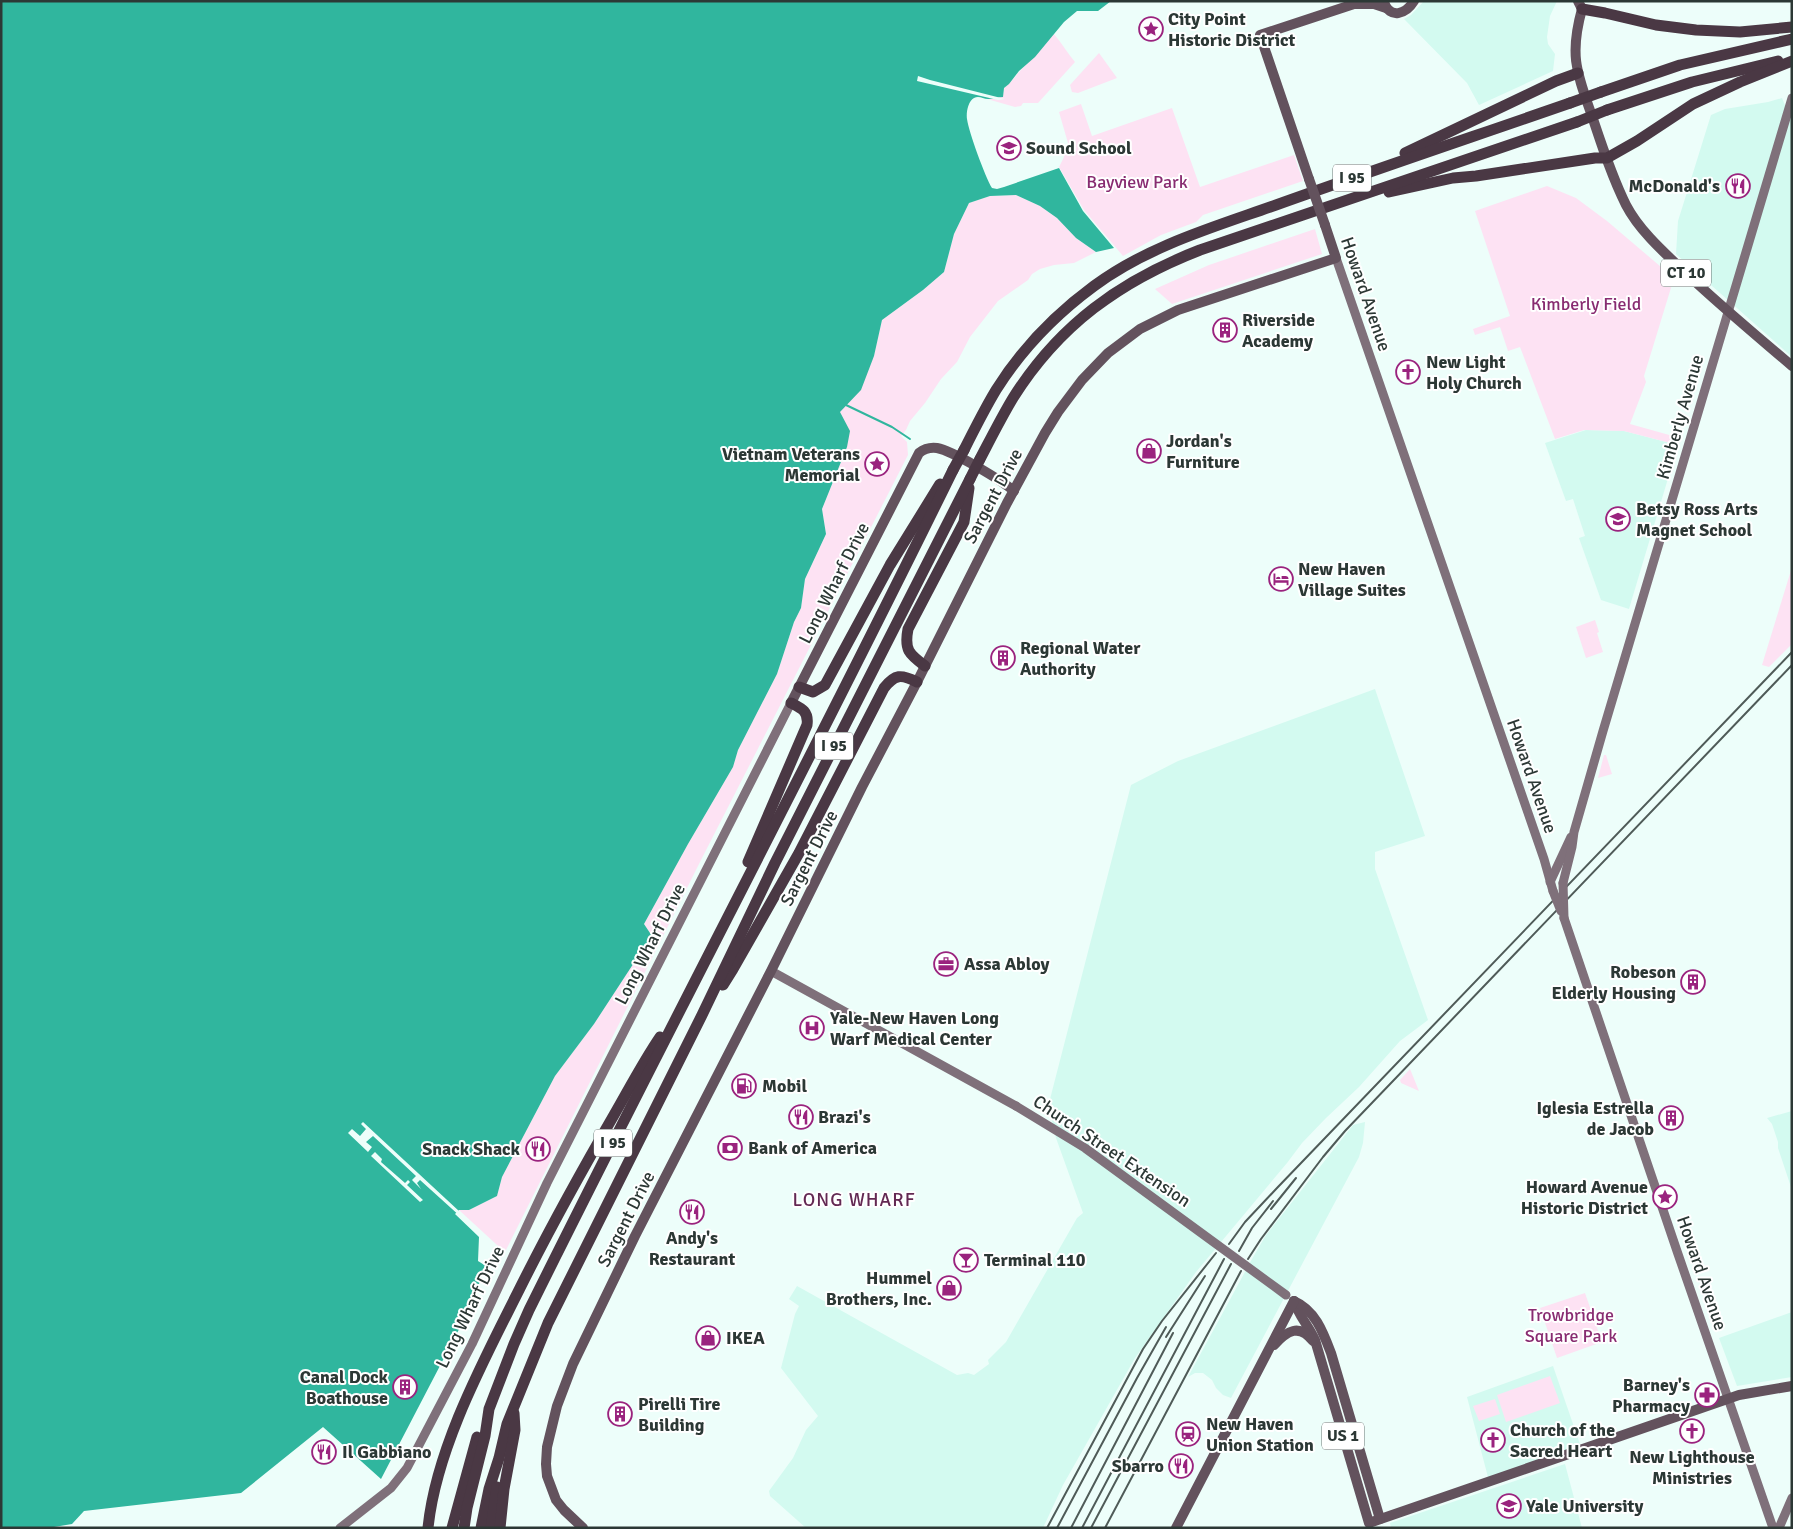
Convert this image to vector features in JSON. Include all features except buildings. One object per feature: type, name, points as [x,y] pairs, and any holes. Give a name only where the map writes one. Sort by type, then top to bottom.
[{"type":"highway","points":[[1583,4],[1676,28],[1740,32],[1792,27]]},
{"type":"highway","name":"I 95","points":[[464,1528],[489,1411],[529,1310],[686,996],[788,799],[964,450],[997,389],[1034,340],[1094,285],[1136,259],[1175,241],[1355,176],[1680,65],[1792,39]]},
{"type":"highway","points":[[1336,204],[1453,178],[1595,158],[1607,158],[1637,141],[1693,104],[1792,59]]},
{"type":"highway","name":"I 95","points":[[481,1528],[489,1489],[511,1427],[514,1408],[532,1360],[561,1297],[775,864],[970,478],[1012,399],[1035,366],[1072,327],[1109,296],[1144,274],[1182,258],[1679,86],[1792,59]]},
{"type":"highway","points":[[1355,176],[1556,81],[1578,73]]},
{"type":"highway","points":[[799,687],[813,692],[825,685],[890,565],[936,489],[954,470]]},
{"type":"highway","points":[[925,666],[907,650],[908,629],[964,522],[970,478]]},
{"type":"highway","points":[[702,1015],[734,969],[776,896],[884,688],[891,679],[900,676],[917,682]]},
{"type":"highway","points":[[738,895],[749,858],[807,724],[807,715],[804,710],[791,703]]},
{"type":"highway","points":[[428,1528],[432,1499],[448,1443],[498,1330],[584,1167],[652,1049],[686,996]]},
{"type":"highway","points":[[452,1528],[478,1435],[489,1411]]},
{"type":"highway","points":[[500,1528],[511,1427]]},
{"type":"highway","points":[[491,1528],[499,1458]]},
{"type":"main road","points":[[1356,2],[1385,4],[1395,13],[1401,13],[1407,11],[1413,2]]},
{"type":"main road","name":"Howard Avenue","points":[[1356,2],[1260,35],[1773,1528]]},
{"type":"main road","name":"CT 10","points":[[1583,4],[1575,47],[1578,73],[1607,158],[1627,206],[1650,239],[1728,311],[1792,366]]},
{"type":"main road","name":"Kimberly Avenue","points":[[1574,832],[1792,98]]},
{"type":"main road","name":"Sargent Drive","points":[[583,1528],[556,1500],[547,1476],[548,1447],[557,1406],[588,1331],[772,971],[860,791],[1045,433],[1078,385],[1124,339],[1154,321],[1178,310],[1336,258]]},
{"type":"main road","name":"Long Wharf Drive","points":[[340,1528],[392,1488],[407,1468],[466,1356],[547,1183],[919,453],[927,448],[940,449],[1004,483],[1014,491]]},
{"type":"main road","points":[[1550,882],[1574,832]]},
{"type":"main road","points":[[1564,918],[1563,883],[1574,832]]},
{"type":"main road","name":"Church Street Extension","points":[[772,971],[1016,1106],[1085,1148],[1290,1298]]},
{"type":"main road","points":[[1290,1298],[1313,1336],[1317,1349]]},
{"type":"main road","name":"US 1","points":[[1176,1528],[1268,1351],[1290,1298],[1305,1307],[1320,1326],[1331,1353],[1381,1523]]},
{"type":"main road","name":"US 1","points":[[1268,1351],[1284,1335],[1295,1331],[1307,1335],[1317,1349],[1369,1525],[1381,1523],[1729,1398],[1792,1386]]},
{"type":"main road","points":[[1779,1528],[1792,1498]]},
{"type":"shaded area","points":[[1,1],[1111,1],[1098,11],[1077,11],[1064,22],[1035,57],[1004,88],[1003,97],[974,98],[969,104],[967,116],[974,144],[992,188],[1004,187],[1059,168],[1083,211],[1114,248],[1096,252],[1076,238],[1057,218],[1040,206],[1016,195],[990,196],[969,203],[954,234],[944,272],[882,320],[874,356],[861,390],[840,412],[850,431],[847,447],[822,509],[826,534],[805,579],[801,608],[794,622],[777,674],[738,750],[733,767],[644,924],[652,936],[647,948],[641,952],[594,1024],[555,1076],[502,1177],[497,1196],[469,1210],[459,1210],[455,1214],[479,1237],[478,1261],[486,1266],[468,1312],[381,1479],[323,1427],[241,1493],[84,1511],[72,1524],[48,1528],[1,1528]]},
{"type":"shaded area","points":[[1424,1],[1557,1],[1550,16],[1547,37],[1548,44],[1555,54],[1553,71],[1479,105],[1467,83],[1404,19],[1411,15]]},
{"type":"shaded area","points":[[1782,98],[1792,123],[1792,357],[1676,254],[1678,221],[1711,115],[1725,109]]},
{"type":"shaded area","name":"Betsy Ross Arts Magnet School","points":[[1586,430],[1624,431],[1678,445],[1629,609],[1601,600],[1579,538],[1585,536],[1573,499],[1566,501],[1545,443]]},
{"type":"shaded area","points":[[1375,689],[1425,836],[1375,852],[1375,869],[1428,1020],[1400,1041],[1359,1087],[1302,1143],[1196,1272],[1135,1358],[1063,1485],[1043,1528],[806,1528],[770,1496],[769,1491],[793,1458],[806,1430],[818,1416],[781,1368],[795,1314],[799,1306],[789,1299],[797,1286],[957,1375],[968,1373],[974,1375],[989,1364],[988,1360],[1006,1342],[1077,1218],[1083,1213],[1056,1138],[1051,1117],[1053,1113],[1049,1103],[1131,785],[1178,761]]},
{"type":"shaded area","points":[[1792,1111],[1792,1190],[1772,1124],[1767,1118]]},
{"type":"shaded area","points":[[1365,1122],[1363,1143],[1359,1157],[1231,1398],[1223,1395],[1216,1388],[1212,1380],[1203,1373],[1195,1373],[1188,1377],[1266,1235],[1353,1125]]},
{"type":"shaded area","points":[[1792,1312],[1792,1377],[1737,1386],[1719,1338]]},
{"type":"shaded area","points":[[1553,1366],[1582,1450],[1489,1481],[1467,1397]]},
{"type":"shaded area","name":"Yale University","points":[[1565,1464],[1582,1528],[1391,1528],[1390,1523]]},
{"type":"green space","points":[[1054,34],[1075,62],[1038,103],[1023,103],[1021,106],[1015,107],[987,99],[1003,96],[1004,88]]},
{"type":"green space","points":[[1099,53],[1117,78],[1078,93],[1072,92],[1070,85]]},
{"type":"green space","name":"Bayview Park","points":[[1081,104],[1092,136],[1172,108],[1200,187],[1294,155],[1303,181],[1203,215],[1196,222],[1161,235],[1123,256],[1084,210],[1059,167],[1064,157],[1064,147],[1068,143],[1059,112]]},
{"type":"green space","name":"Kimberly Field","points":[[1547,186],[1576,198],[1607,221],[1674,278],[1644,376],[1646,382],[1630,424],[1680,438],[1678,445],[1624,431],[1584,430],[1555,439],[1520,347],[1508,351],[1500,327],[1475,335],[1473,329],[1510,316],[1475,211]]},
{"type":"green space","points":[[1016,195],[1040,206],[1057,218],[1076,238],[1096,252],[1074,263],[1054,265],[1040,269],[998,301],[970,337],[957,362],[941,379],[901,436],[907,442],[908,455],[701,860],[506,1250],[497,1245],[459,1210],[469,1210],[497,1196],[502,1177],[555,1076],[594,1024],[641,952],[647,948],[652,936],[644,924],[733,767],[738,750],[777,674],[794,622],[801,608],[805,579],[826,534],[822,509],[847,447],[840,412],[874,356],[882,320],[944,272],[954,234],[969,203],[990,196]]},
{"type":"green space","points":[[1315,229],[1322,254],[1172,304],[1155,289],[1209,265]]},
{"type":"green space","points":[[1792,567],[1792,644],[1769,667],[1762,665]]},
{"type":"green space","points":[[1595,620],[1603,652],[1586,658],[1576,627]]},
{"type":"green space","points":[[1604,755],[1606,755],[1612,774],[1598,778]]},
{"type":"green space","points":[[1410,1069],[1419,1091],[1401,1083],[1400,1080]]},
{"type":"green space","name":"Trowbridge Square Park","points":[[1585,1293],[1602,1342],[1557,1358],[1540,1308]]},
{"type":"green space","points":[[1550,1376],[1560,1403],[1506,1422],[1497,1395]]},
{"type":"green space","points":[[1495,1399],[1500,1414],[1479,1421],[1473,1406]]},
{"type":"pier","points":[[918,76],[1005,99],[998,100],[917,81]]},
{"type":"pier","points":[[363,1122],[460,1212],[459,1214],[472,1227],[420,1180],[417,1183],[421,1189],[412,1180],[416,1176],[373,1136],[366,1142],[372,1147],[368,1152],[348,1133],[352,1129],[360,1136],[366,1129],[361,1124]]},
{"type":"pier","points":[[375,1152],[382,1159],[381,1162],[405,1183],[408,1180],[410,1182],[407,1185],[423,1200],[420,1202],[371,1156]]},
{"type":"waterway","points":[[846,405],[892,427],[910,439]]},
{"type":"railway","points":[[1229,1244],[1245,1222],[1277,1188],[1792,652]]},
{"type":"railway","points":[[1248,1259],[1323,1157],[1345,1131],[1792,665]]},
{"type":"railway","points":[[1271,1209],[1296,1178]]},
{"type":"railway","points":[[1239,1251],[1252,1228],[1273,1201]]},
{"type":"railway","points":[[1047,1528],[1143,1349],[1162,1321],[1216,1253]]},
{"type":"railway","points":[[1082,1528],[1224,1259]]},
{"type":"railway","points":[[1091,1528],[1231,1264]]},
{"type":"railway","points":[[1105,1528],[1241,1271]]},
{"type":"railway","points":[[1166,1337],[1205,1276]]},
{"type":"railway","points":[[1057,1528],[1166,1327]]},
{"type":"railway","points":[[1071,1528],[1173,1333]]},
{"type":"place","name":"City Point Historic District","points":[[1151,29]]},
{"type":"place","name":"Sound School","points":[[1009,148]]},
{"type":"place","name":"McDonald's","points":[[1738,186]]},
{"type":"place","name":"Riverside Academy","points":[[1225,330]]},
{"type":"place","name":"New Light Holy Church","points":[[1408,372]]},
{"type":"place","name":"Jordan's Furniture","points":[[1149,451]]},
{"type":"place","name":"Vietnam Veterans Memorial","points":[[877,464]]},
{"type":"place","name":"Betsy Ross Arts Magnet School","points":[[1618,519]]},
{"type":"place","name":"New Haven Village Suites","points":[[1281,579]]},
{"type":"place","name":"Regional Water Authority","points":[[1003,658]]},
{"type":"place","name":"Assa Abloy","points":[[946,964]]},
{"type":"place","name":"Robeson Elderly Housing","points":[[1693,982]]},
{"type":"place","name":"Yale-New Haven Long Warf Medical Center","points":[[812,1028]]},
{"type":"place","name":"Mobil","points":[[744,1086]]},
{"type":"place","name":"Brazi's","points":[[801,1117]]},
{"type":"place","name":"Iglesia Estrella de Jacob","points":[[1671,1118]]},
{"type":"place","name":"Bank of America","points":[[730,1148]]},
{"type":"place","name":"Snack Shack","points":[[538,1149]]},
{"type":"place","name":"Howard Avenue Historic District","points":[[1665,1197]]},
{"type":"place","name":"Andy's Restaurant","points":[[692,1212]]},
{"type":"place","name":"Terminal 110","points":[[966,1260]]},
{"type":"place","name":"Hummel Brothers, Inc.","points":[[949,1288]]},
{"type":"place","name":"IKEA","points":[[708,1338]]},
{"type":"place","name":"Canal Dock Boathouse","points":[[405,1387]]},
{"type":"place","name":"Barney's Pharmacy","points":[[1707,1395]]},
{"type":"place","name":"Pirelli Tire Building","points":[[620,1414]]},
{"type":"place","name":"New Lighthouse Ministries","points":[[1692,1431]]},
{"type":"place","name":"New Haven Union Station","points":[[1188,1434]]},
{"type":"place","name":"Church of the Sacred Heart","points":[[1493,1440]]},
{"type":"place","name":"Il Gabbiano","points":[[324,1452]]},
{"type":"place","name":"Sbarro","points":[[1181,1466]]},
{"type":"place","name":"Yale University","points":[[1509,1506]]},
{"type":"district","name":"LONG WHARF","points":[[854,1200]]}]
